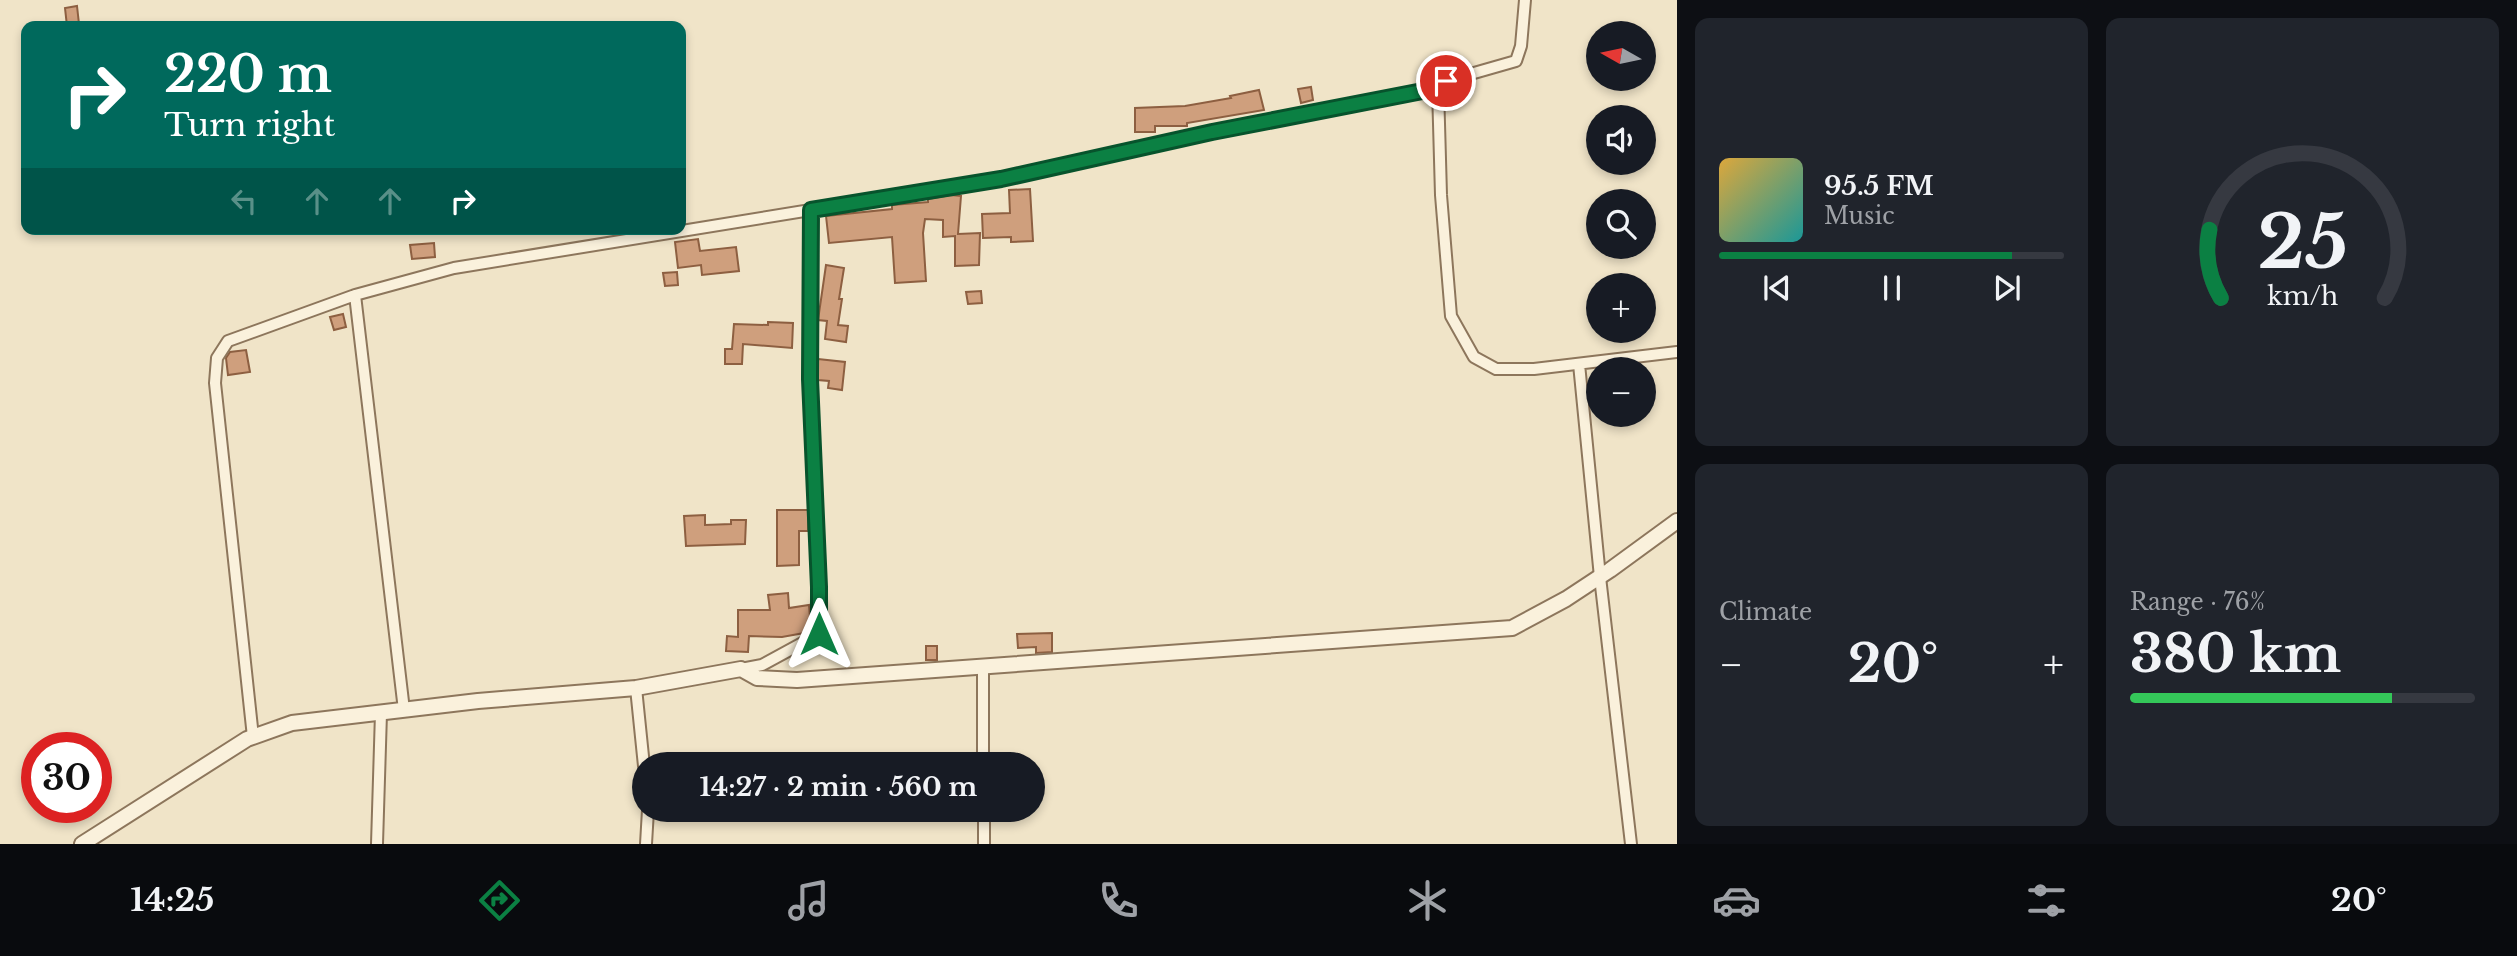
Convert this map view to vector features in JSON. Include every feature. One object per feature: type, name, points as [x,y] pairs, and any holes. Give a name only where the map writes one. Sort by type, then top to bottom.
[{"type":"street","points":[[686,230],[1001,179],[1212,132],[1438,88],[1446,81],[1516,61],[1521,46],[1525,0]]},
{"type":"street","points":[[1438,88],[1441,195],[1451,316],[1474,358],[1496,369],[1534,369],[1677,352]]},
{"type":"street","points":[[82,844],[253,737],[292,723],[478,701],[636,688],[762,665],[819,634],[810,379],[811,210]]},
{"type":"street","points":[[253,737],[215,383],[217,358],[228,341],[355,295],[454,268],[657,235]]},
{"type":"street","points":[[355,295],[404,710]]},
{"type":"street","points":[[1579,364],[1631,844]]},
{"type":"street","points":[[741,669],[757,678],[797,680],[1512,628],[1600,577],[1677,521]]},
{"type":"street","points":[[983,666],[983,752]]},
{"type":"street","points":[[636,688],[643,752]]},
{"type":"street","points":[[377,844],[381,713]]},
{"type":"street","points":[[646,844],[647,822]]},
{"type":"street","points":[[984,822],[984,844]]},
{"type":"building","points":[[77,6],[79,21],[66,21],[65,8]]},
{"type":"building","points":[[1311,87],[1313,100],[1301,103],[1298,89]]},
{"type":"building","points":[[1259,90],[1264,110],[1187,123],[1187,126],[1155,126],[1155,132],[1135,132],[1135,108],[1185,106]]},
{"type":"building","points":[[1030,189],[1033,241],[1011,242],[1011,237],[983,238],[982,214],[1010,213],[1009,190]]},
{"type":"building","points":[[961,196],[958,234],[980,233],[979,265],[955,266],[955,236],[943,237],[943,220],[925,219],[923,233],[926,281],[895,283],[892,237],[829,243],[826,216],[892,209],[892,205],[928,202],[928,199]]},
{"type":"building","points":[[698,239],[700,251],[736,247],[739,271],[702,275],[701,265],[678,268],[675,242]]},
{"type":"building","points":[[434,243],[435,257],[412,259],[410,245]]},
{"type":"building","points":[[826,265],[844,268],[838,325],[848,326],[846,342],[825,339],[827,321],[818,320]]},
{"type":"building","points":[[677,272],[678,285],[665,286],[663,273]]},
{"type":"building","points":[[981,291],[982,303],[968,304],[966,292]]},
{"type":"building","points":[[343,314],[346,327],[334,330],[330,317]]},
{"type":"building","points":[[768,322],[793,323],[792,348],[743,344],[742,364],[725,364],[725,349],[732,349],[734,324],[768,325]]},
{"type":"building","points":[[246,350],[250,372],[228,375],[226,358],[230,352]]},
{"type":"building","points":[[818,359],[845,362],[842,390],[828,388],[829,381],[818,380]]},
{"type":"building","points":[[777,510],[808,510],[808,531],[799,531],[799,565],[777,566]]},
{"type":"building","points":[[705,515],[705,525],[731,524],[731,520],[746,520],[745,544],[686,546],[684,516]]},
{"type":"building","points":[[788,593],[789,608],[809,605],[811,629],[782,637],[749,636],[748,652],[726,651],[727,636],[738,637],[738,610],[770,610],[768,595]]},
{"type":"building","points":[[1052,633],[1052,652],[1036,653],[1036,647],[1018,648],[1017,634]]},
{"type":"building","points":[[926,646],[937,646],[937,660],[926,660]]},
{"type":"route","points":[[819,634],[810,379],[811,210],[1001,179],[1212,132],[1438,88],[1446,81]]}]
